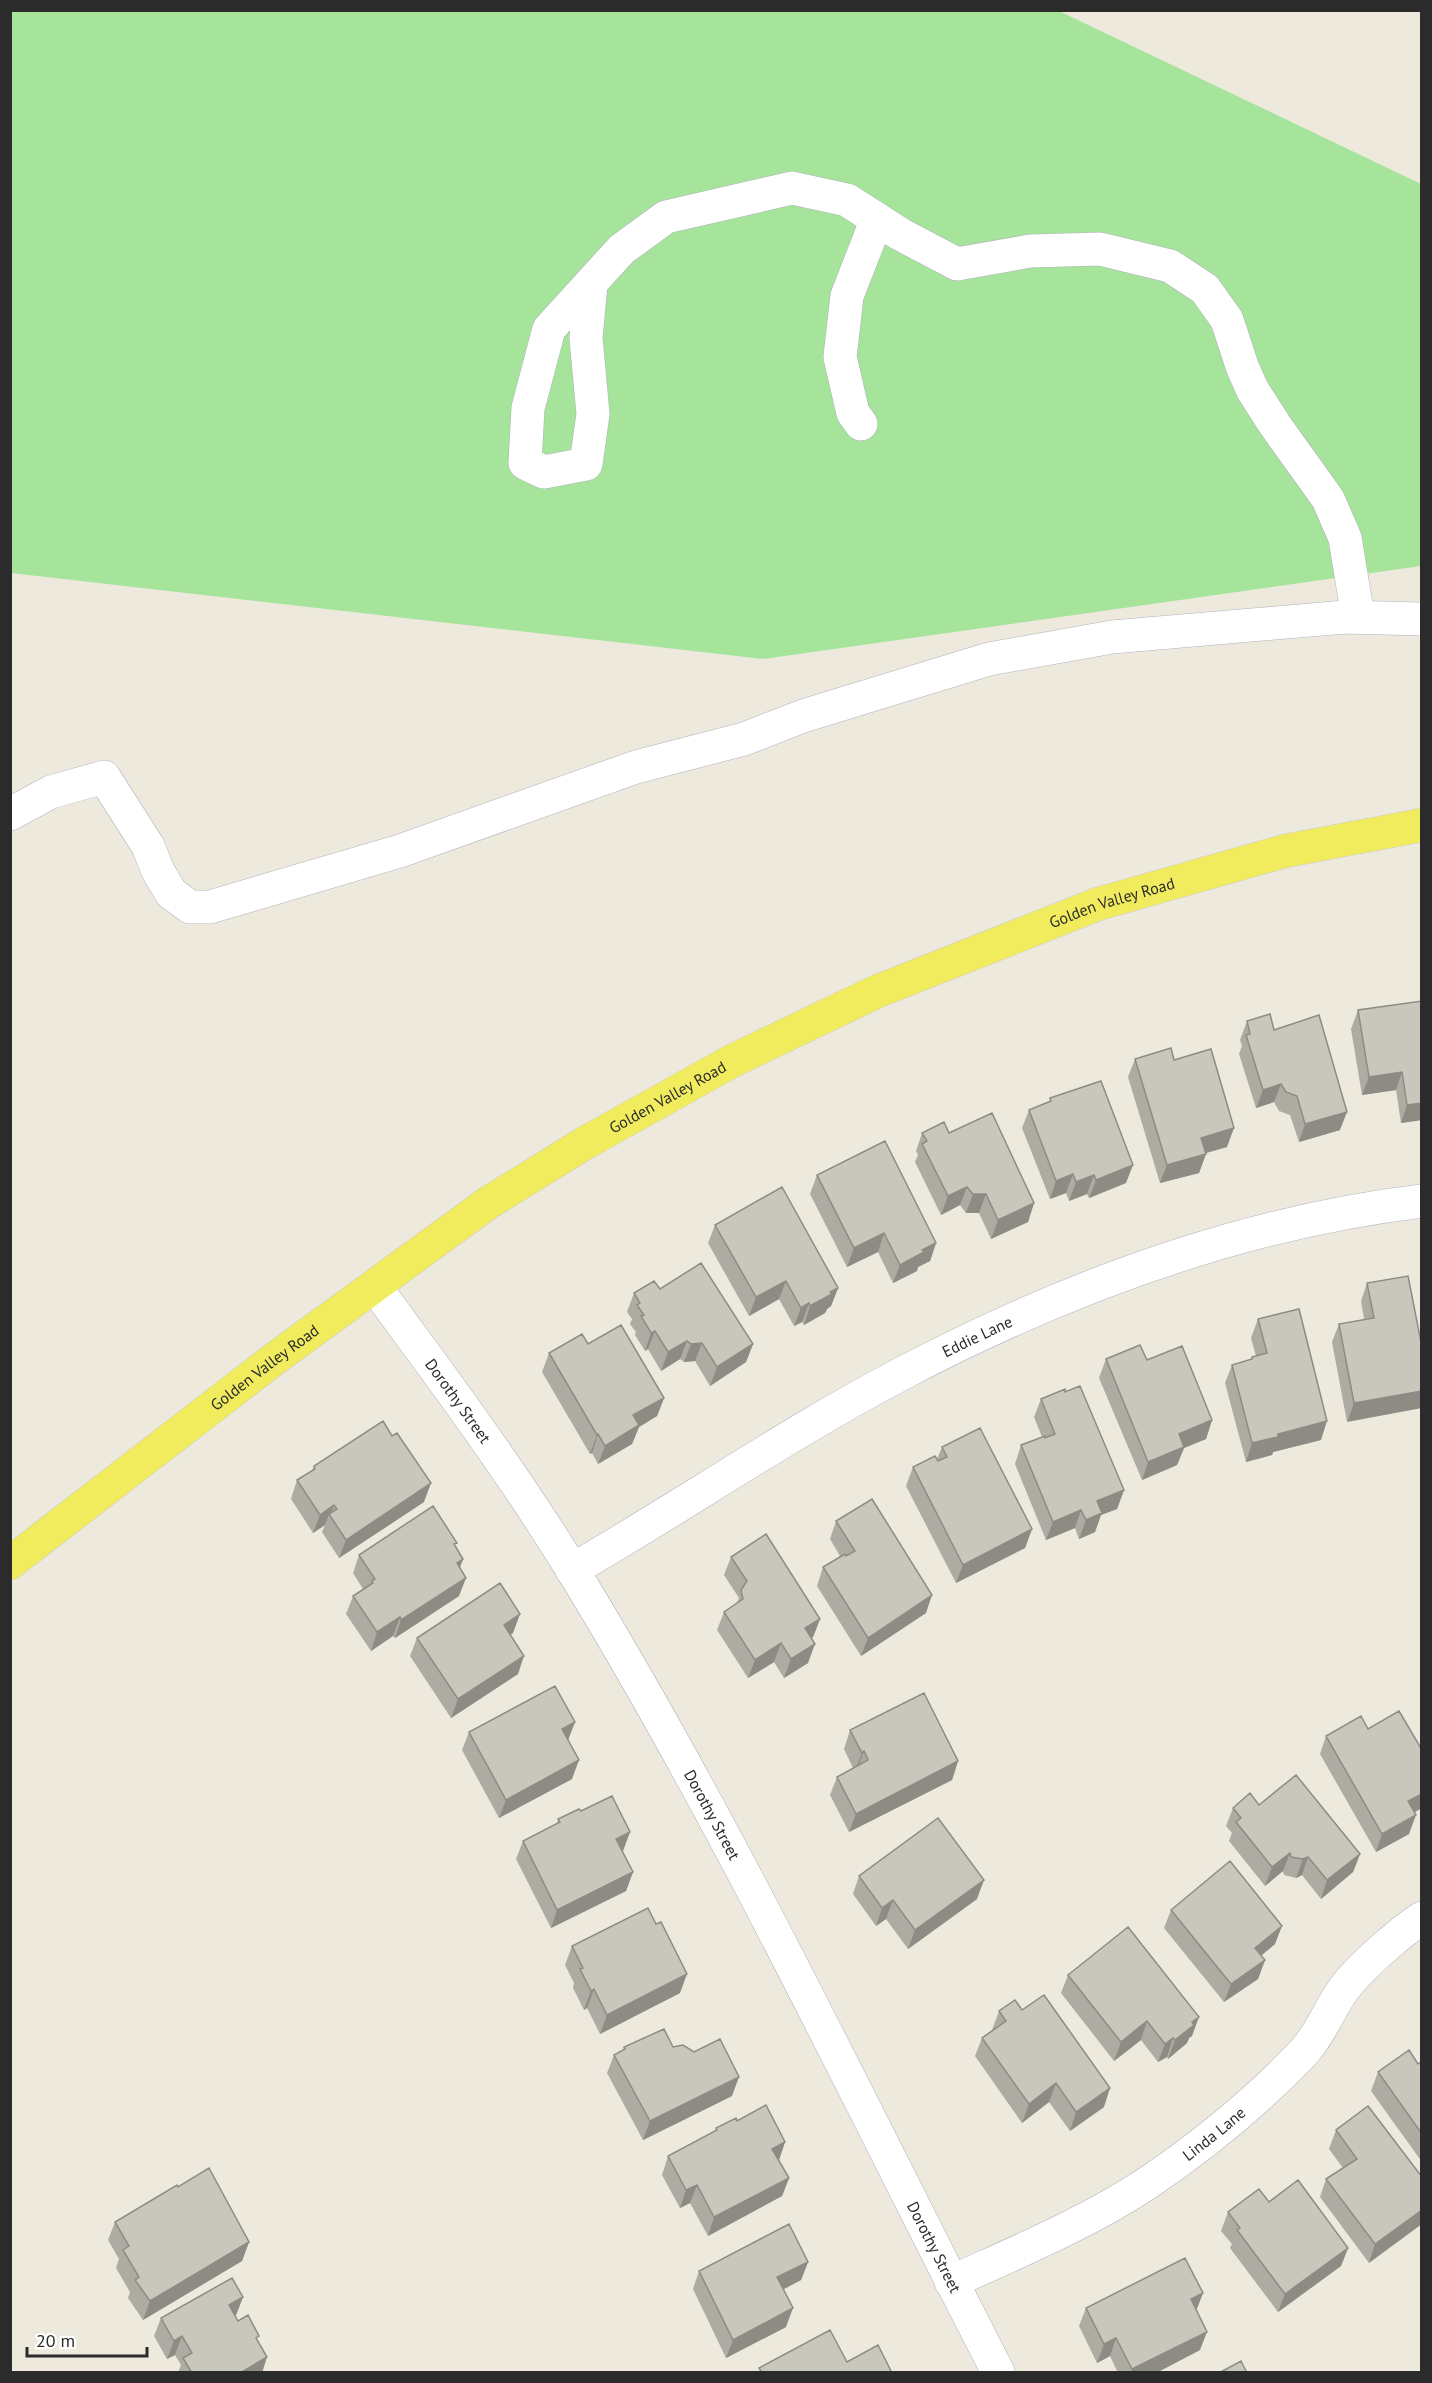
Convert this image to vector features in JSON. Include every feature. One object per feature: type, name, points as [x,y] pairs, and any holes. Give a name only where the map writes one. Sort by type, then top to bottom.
[{"type":"main road","name":"Golden Valley Road","points":[[10,1563],[273,1360],[488,1203],[585,1143],[732,1061],[878,990],[1098,904],[1285,851],[1422,825]]},
{"type":"street","points":[[591,284],[586,338],[593,414],[586,464],[544,472],[525,463],[528,408],[549,329],[622,249],[666,218],[792,188],[847,200],[900,234],[957,264],[1030,251],[1100,249],[1170,266],[1205,289],[1227,320],[1252,389],[1328,499],[1345,538],[1358,617]]},
{"type":"street","points":[[861,424],[853,413],[840,357],[847,296],[878,219]]},
{"type":"street","points":[[10,814],[51,792],[104,777],[148,846],[158,871],[171,893],[190,907],[210,908],[400,851],[636,767],[744,739],[803,716],[989,659],[1112,637],[1358,617],[1422,619]]},
{"type":"street","name":"Eddie Lane","points":[[572,1570],[903,1373],[1030,1312],[1131,1271],[1232,1238],[1361,1208],[1422,1201]]},
{"type":"street","name":"Dorothy Street","points":[[375,1287],[504,1468],[572,1570],[692,1776],[847,2073],[998,2373]]},
{"type":"street","name":"Linda Lane","points":[[951,2282],[1088,2217],[1145,2184],[1200,2144],[1304,2052],[1350,1982],[1410,1926],[1422,1918]]},
{"type":"green space","points":[[11,11],[1059,11],[1421,184],[1421,566],[763,659],[11,573]]},
{"type":"building","points":[[1422,1001],[1422,1103],[1407,1105],[1402,1072],[1369,1077],[1358,1010]]},
{"type":"building","points":[[1270,1014],[1274,1030],[1319,1015],[1347,1112],[1305,1124],[1297,1096],[1286,1092],[1281,1084],[1263,1090],[1246,1035],[1250,1034],[1247,1021]]},
{"type":"building","points":[[1171,1048],[1174,1060],[1211,1049],[1234,1128],[1201,1138],[1206,1154],[1167,1165],[1135,1059]]},
{"type":"building","points":[[1101,1081],[1133,1165],[1096,1180],[1094,1175],[1076,1182],[1073,1174],[1056,1181],[1029,1110],[1051,1101],[1050,1098]]},
{"type":"building","points":[[992,1113],[1034,1203],[998,1220],[986,1194],[973,1194],[967,1187],[948,1196],[922,1144],[927,1141],[922,1133],[944,1122],[949,1133]]},
{"type":"building","points":[[885,1141],[936,1243],[900,1265],[884,1233],[854,1248],[817,1175]]},
{"type":"building","points":[[782,1187],[838,1288],[830,1292],[832,1294],[810,1306],[809,1303],[801,1308],[786,1281],[756,1297],[715,1225]]},
{"type":"building","points":[[701,1263],[753,1344],[717,1367],[702,1343],[691,1344],[687,1341],[668,1352],[655,1331],[651,1333],[641,1316],[644,1315],[637,1305],[640,1303],[634,1293],[654,1281],[660,1289]]},
{"type":"building","points":[[1408,1276],[1422,1347],[1422,1391],[1354,1403],[1339,1324],[1374,1318],[1367,1283]]},
{"type":"building","points":[[1299,1309],[1327,1421],[1252,1443],[1232,1365],[1267,1353],[1258,1319]]},
{"type":"building","points":[[621,1325],[664,1398],[633,1415],[639,1425],[605,1446],[549,1353],[582,1334],[588,1344]]},
{"type":"building","points":[[1140,1345],[1147,1360],[1182,1346],[1212,1420],[1179,1434],[1184,1447],[1148,1462],[1106,1359]]},
{"type":"building","points":[[1080,1386],[1124,1490],[1097,1501],[1102,1513],[1086,1520],[1081,1510],[1053,1522],[1021,1445],[1055,1434],[1041,1399],[1065,1389],[1065,1392]]},
{"type":"building","points":[[383,1421],[392,1436],[397,1433],[431,1483],[346,1540],[329,1514],[337,1509],[334,1505],[320,1515],[297,1480],[315,1469],[314,1466]]},
{"type":"building","points":[[980,1428],[1032,1529],[963,1565],[913,1467],[935,1456],[938,1461],[947,1457],[942,1447]]},
{"type":"building","points":[[872,1499],[932,1595],[868,1638],[823,1567],[855,1551],[836,1521]]},
{"type":"building","points":[[433,1506],[457,1543],[454,1544],[463,1559],[457,1563],[466,1578],[401,1620],[400,1617],[377,1632],[353,1596],[373,1583],[375,1579],[359,1555]]},
{"type":"building","points":[[766,1534],[820,1619],[805,1628],[815,1644],[791,1659],[781,1643],[755,1660],[724,1612],[743,1599],[741,1590],[747,1581],[731,1557]]},
{"type":"building","points":[[500,1583],[520,1614],[504,1625],[524,1656],[458,1699],[417,1638]]},
{"type":"building","points":[[555,1686],[575,1722],[562,1729],[579,1760],[506,1800],[469,1732]]},
{"type":"building","points":[[924,1693],[958,1761],[856,1814],[837,1777],[868,1760],[850,1730]]},
{"type":"building","points":[[1399,1711],[1422,1750],[1422,1794],[1408,1801],[1416,1815],[1382,1834],[1326,1736],[1361,1716],[1368,1729]]},
{"type":"building","points":[[1296,1775],[1360,1854],[1327,1880],[1308,1857],[1303,1859],[1291,1857],[1290,1853],[1272,1867],[1236,1822],[1241,1818],[1233,1808],[1250,1793],[1259,1805]]},
{"type":"building","points":[[612,1796],[630,1832],[616,1839],[633,1872],[557,1910],[523,1841],[560,1822],[558,1819]]},
{"type":"building","points":[[938,1818],[984,1880],[915,1930],[893,1900],[882,1908],[859,1876]]},
{"type":"building","points":[[1230,1861],[1282,1926],[1255,1948],[1265,1960],[1231,1984],[1171,1910]]},
{"type":"building","points":[[648,1908],[656,1924],[661,1922],[687,1974],[607,2015],[594,1989],[591,1991],[572,1946]]},
{"type":"building","points":[[1128,1927],[1199,2017],[1192,2022],[1194,2025],[1175,2040],[1173,2038],[1165,2044],[1147,2021],[1121,2042],[1068,1975]]},
{"type":"building","points":[[1044,1995],[1110,2088],[1076,2112],[1056,2083],[1029,2104],[982,2038],[1006,2021],[999,2011],[1015,2000],[1022,2010]]},
{"type":"building","points":[[664,2029],[673,2047],[683,2045],[694,2052],[720,2039],[739,2077],[650,2121],[614,2055],[625,2049],[624,2047]]},
{"type":"building","points":[[1409,2050],[1418,2064],[1422,2061],[1422,2134],[1378,2072]]},
{"type":"building","points":[[766,2105],[785,2142],[772,2149],[789,2178],[714,2217],[697,2185],[686,2190],[668,2156],[717,2130],[716,2128],[736,2118],[737,2121]]},
{"type":"building","points":[[1368,2106],[1422,2177],[1422,2210],[1375,2244],[1326,2179],[1357,2159],[1336,2130]]},
{"type":"building","points":[[209,2168],[249,2242],[150,2301],[135,2280],[139,2277],[123,2250],[129,2246],[115,2222]]},
{"type":"building","points":[[1298,2180],[1348,2248],[1285,2294],[1237,2230],[1240,2228],[1228,2212],[1259,2189],[1269,2202]]},
{"type":"building","points":[[789,2224],[808,2262],[777,2277],[793,2308],[733,2340],[699,2271]]},
{"type":"building","points":[[1185,2258],[1203,2293],[1191,2299],[1207,2332],[1132,2369],[1116,2338],[1104,2344],[1086,2308]]},
{"type":"building","points":[[232,2278],[243,2297],[229,2305],[238,2321],[248,2315],[259,2336],[256,2338],[267,2357],[240,2373],[192,2373],[183,2358],[192,2353],[182,2336],[174,2341],[161,2318]]},
{"type":"building","points":[[830,2330],[847,2362],[878,2345],[892,2373],[762,2373],[759,2368]]},
{"type":"building","points":[[1241,2361],[1247,2373],[1219,2373]]}]
